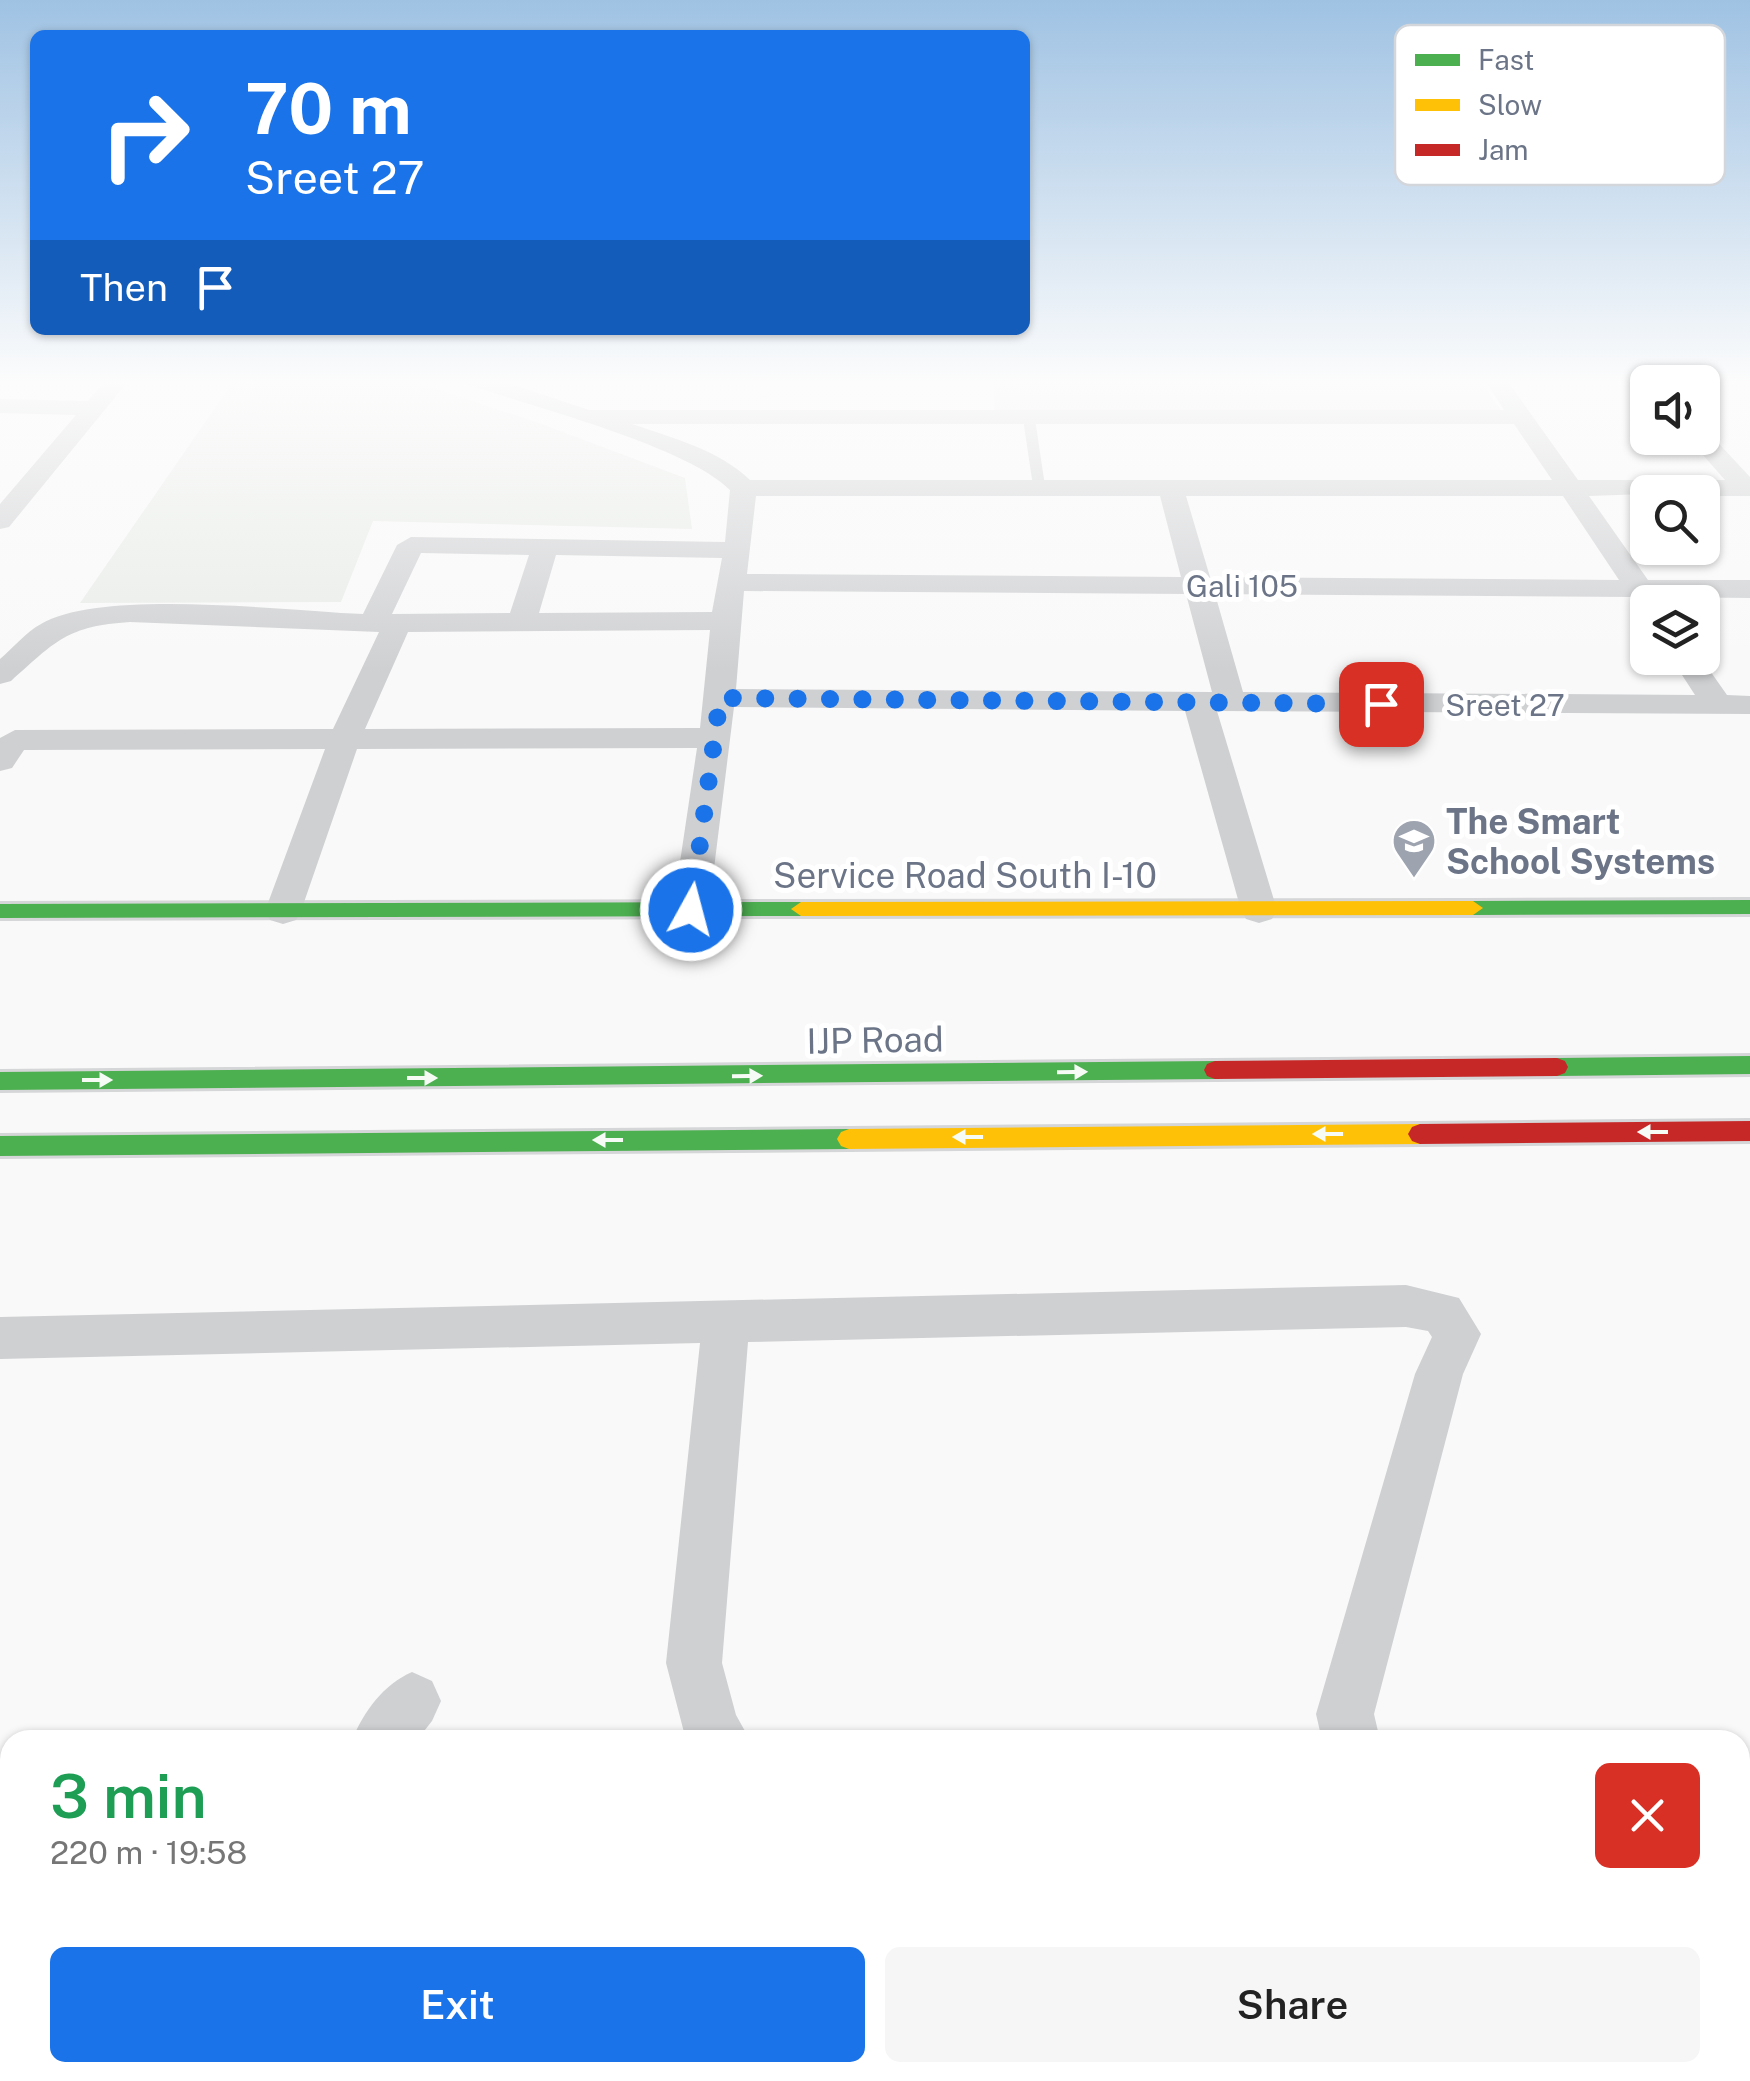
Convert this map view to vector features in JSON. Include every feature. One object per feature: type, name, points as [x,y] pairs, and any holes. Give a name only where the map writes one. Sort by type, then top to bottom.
[{"type":"main road","name":"Service Road South I-10","points":[[0,911],[1750,907]]},
{"type":"main road","name":"IJP Road","points":[[0,1081],[660,1085],[1750,1065]]},
{"type":"main road","points":[[0,1146],[656,1132],[1750,1131]]},
{"type":"street","points":[[0,522],[37,476]]},
{"type":"street","points":[[731,476],[743,488],[1748,488]]},
{"type":"street","points":[[1563,476],[1638,585]]},
{"type":"street","points":[[1170,486],[1200,586],[1215,704],[1259,910]]},
{"type":"street","points":[[691,910],[720,698],[726,621],[735,582],[743,488]]},
{"type":"street","points":[[283,911],[411,545],[738,550]]},
{"type":"street","points":[[522,622],[545,547]]},
{"type":"street","name":"Gali 105","points":[[735,582],[1630,595]]},
{"type":"street","name":"Gali 105","points":[[1720,591],[1750,589]]},
{"type":"street","points":[[0,675],[51,630],[87,616],[130,613],[385,623],[726,621]]},
{"type":"street","points":[[1703,675],[1734,706]]},
{"type":"street","name":"Sreet 27","points":[[720,698],[1734,706]]},
{"type":"street","points":[[0,761],[15,740],[712,738]]},
{"type":"street","points":[[0,1338],[1406,1306],[1442,1314],[1456,1334],[1439,1374],[1345,1714],[1349,1730]]},
{"type":"street","points":[[711,1730],[694,1663],[726,1323]]},
{"type":"lane","points":[[1038,476],[1039,486]]},
{"type":"shaded area","points":[[168,476],[685,478],[692,529],[373,521],[341,602],[80,603]]},
{"type":"traffic: fast","points":[[1473,908],[1750,907]]},
{"type":"traffic: fast","points":[[0,911],[801,909]]},
{"type":"traffic: fast","points":[[1557,1067],[1750,1065]]},
{"type":"traffic: fast","points":[[0,1081],[1215,1070]]},
{"type":"traffic: fast","points":[[0,1146],[849,1139]]},
{"type":"traffic: slow","points":[[801,909],[1473,908]]},
{"type":"traffic: slow","points":[[849,1139],[1420,1134]]},
{"type":"traffic: jam","points":[[1215,1070],[1557,1067]]},
{"type":"traffic: jam","points":[[1420,1134],[1750,1131]]},
{"type":"place","name":"The Smart School Systems","points":[[1414,879]]},
{"type":"route","points":[[691,910],[720,698],[1381,704]]}]
